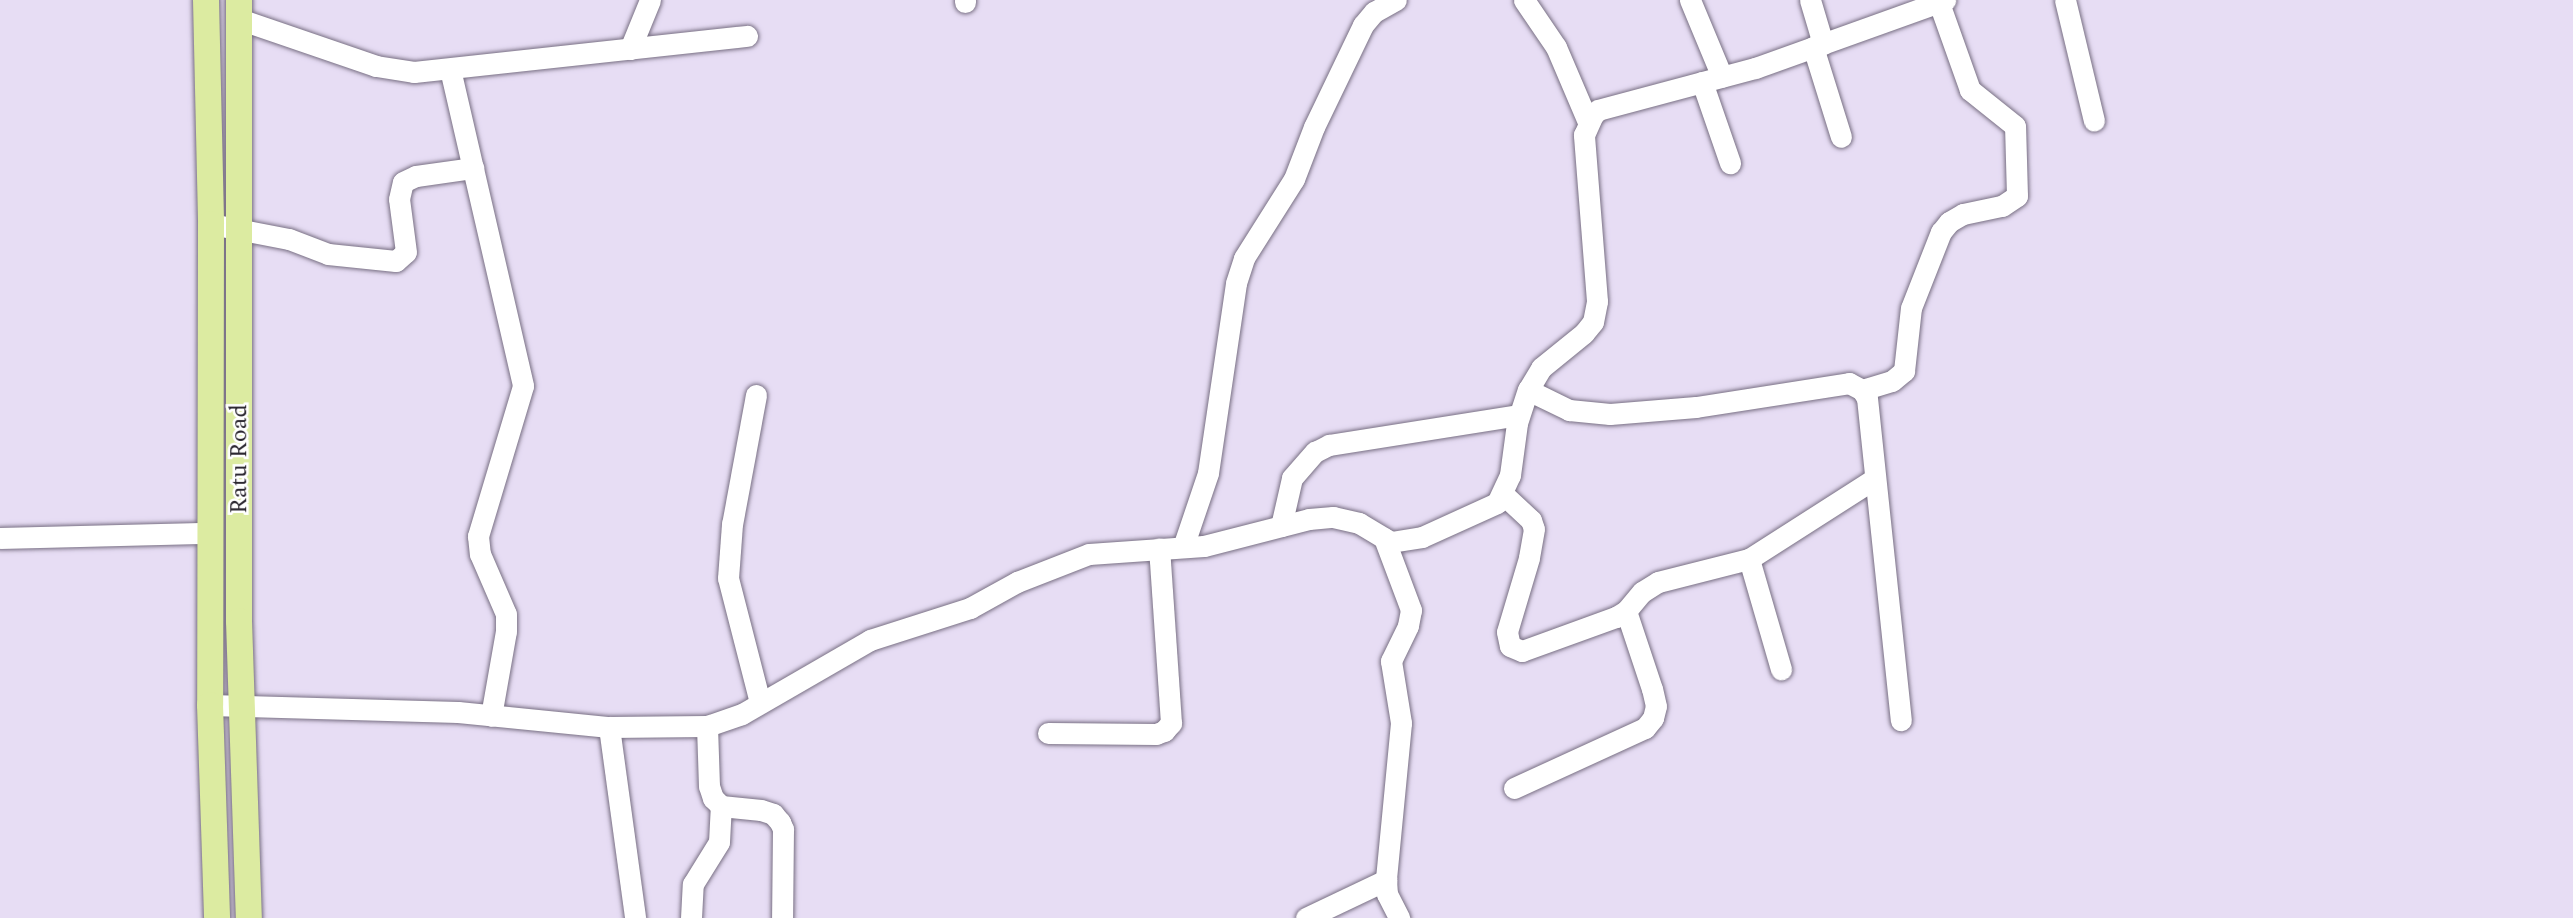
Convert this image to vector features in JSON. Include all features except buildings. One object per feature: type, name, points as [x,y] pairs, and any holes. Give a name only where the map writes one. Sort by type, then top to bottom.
[{"type":"main road","name":"Ratu Road","points":[[206,0],[211,225],[210,705],[217,918]]},
{"type":"main road","name":"Ratu Road","points":[[239,9],[239,621],[249,918]]},
{"type":"street","points":[[630,50],[650,0]]},
{"type":"street","points":[[1183,547],[1209,473],[1236,283],[1244,258],[1276,213],[1294,179],[1314,127],[1363,25],[1374,12],[1396,0]]},
{"type":"street","points":[[1524,0],[1556,47],[1588,121]]},
{"type":"street","points":[[1690,0],[1712,80],[1730,163]]},
{"type":"street","points":[[1810,0],[1818,45],[1841,137]]},
{"type":"street","points":[[2065,0],[2094,121]]},
{"type":"street","points":[[210,705],[491,716],[609,727],[708,726],[742,714],[870,640],[970,608],[1017,582],[1072,559],[1105,551],[1183,547],[1252,536],[1309,519],[1346,519],[1384,538],[1403,542],[1422,537],[1483,512],[1504,495],[1510,475],[1518,415],[1528,390],[1541,368],[1584,333],[1595,312],[1597,301],[1584,135],[1588,121],[1598,110],[1712,80],[1940,1],[1970,90],[2015,126],[2017,197],[2003,206],[1963,214],[1949,222],[1941,233],[1911,308],[1903,371],[1892,381],[1862,390]]},
{"type":"street","points":[[239,9],[376,66],[414,72],[747,36]]},
{"type":"street","points":[[450,69],[523,386],[478,536],[480,554],[501,596],[506,614],[506,631],[491,716]]},
{"type":"street","points":[[211,225],[289,239],[328,254],[396,261],[407,252],[399,199],[403,182],[416,176],[472,168]]},
{"type":"street","points":[[1528,390],[1569,410],[1610,414],[1696,407],[1849,383],[1862,390],[1867,398],[1901,720]]},
{"type":"street","points":[[756,395],[732,524],[728,578],[760,703]]},
{"type":"street","points":[[1281,526],[1292,478],[1315,452],[1329,445],[1518,415]]},
{"type":"street","points":[[1504,495],[1531,520],[1534,529],[1529,558],[1508,622],[1506,640],[1510,646],[1522,651],[1626,611],[1642,592],[1658,582],[1749,559],[1874,479]]},
{"type":"street","points":[[0,538],[210,533]]},
{"type":"street","points":[[1384,538],[1411,610],[1408,626],[1391,661],[1401,723],[1386,880],[1387,894],[1399,918]]},
{"type":"street","points":[[1048,733],[1156,734],[1164,731],[1171,723],[1159,548]]},
{"type":"street","points":[[1749,559],[1781,669]]},
{"type":"street","points":[[1514,788],[1645,728],[1653,718],[1656,706],[1652,689],[1626,611]]},
{"type":"street","points":[[708,726],[709,786],[713,798],[721,806],[761,810],[773,814],[783,829],[782,918]]},
{"type":"street","points":[[609,727],[635,918]]},
{"type":"street","points":[[691,918],[693,884],[719,842],[721,806]]},
{"type":"street","points":[[1306,918],[1386,880]]}]
